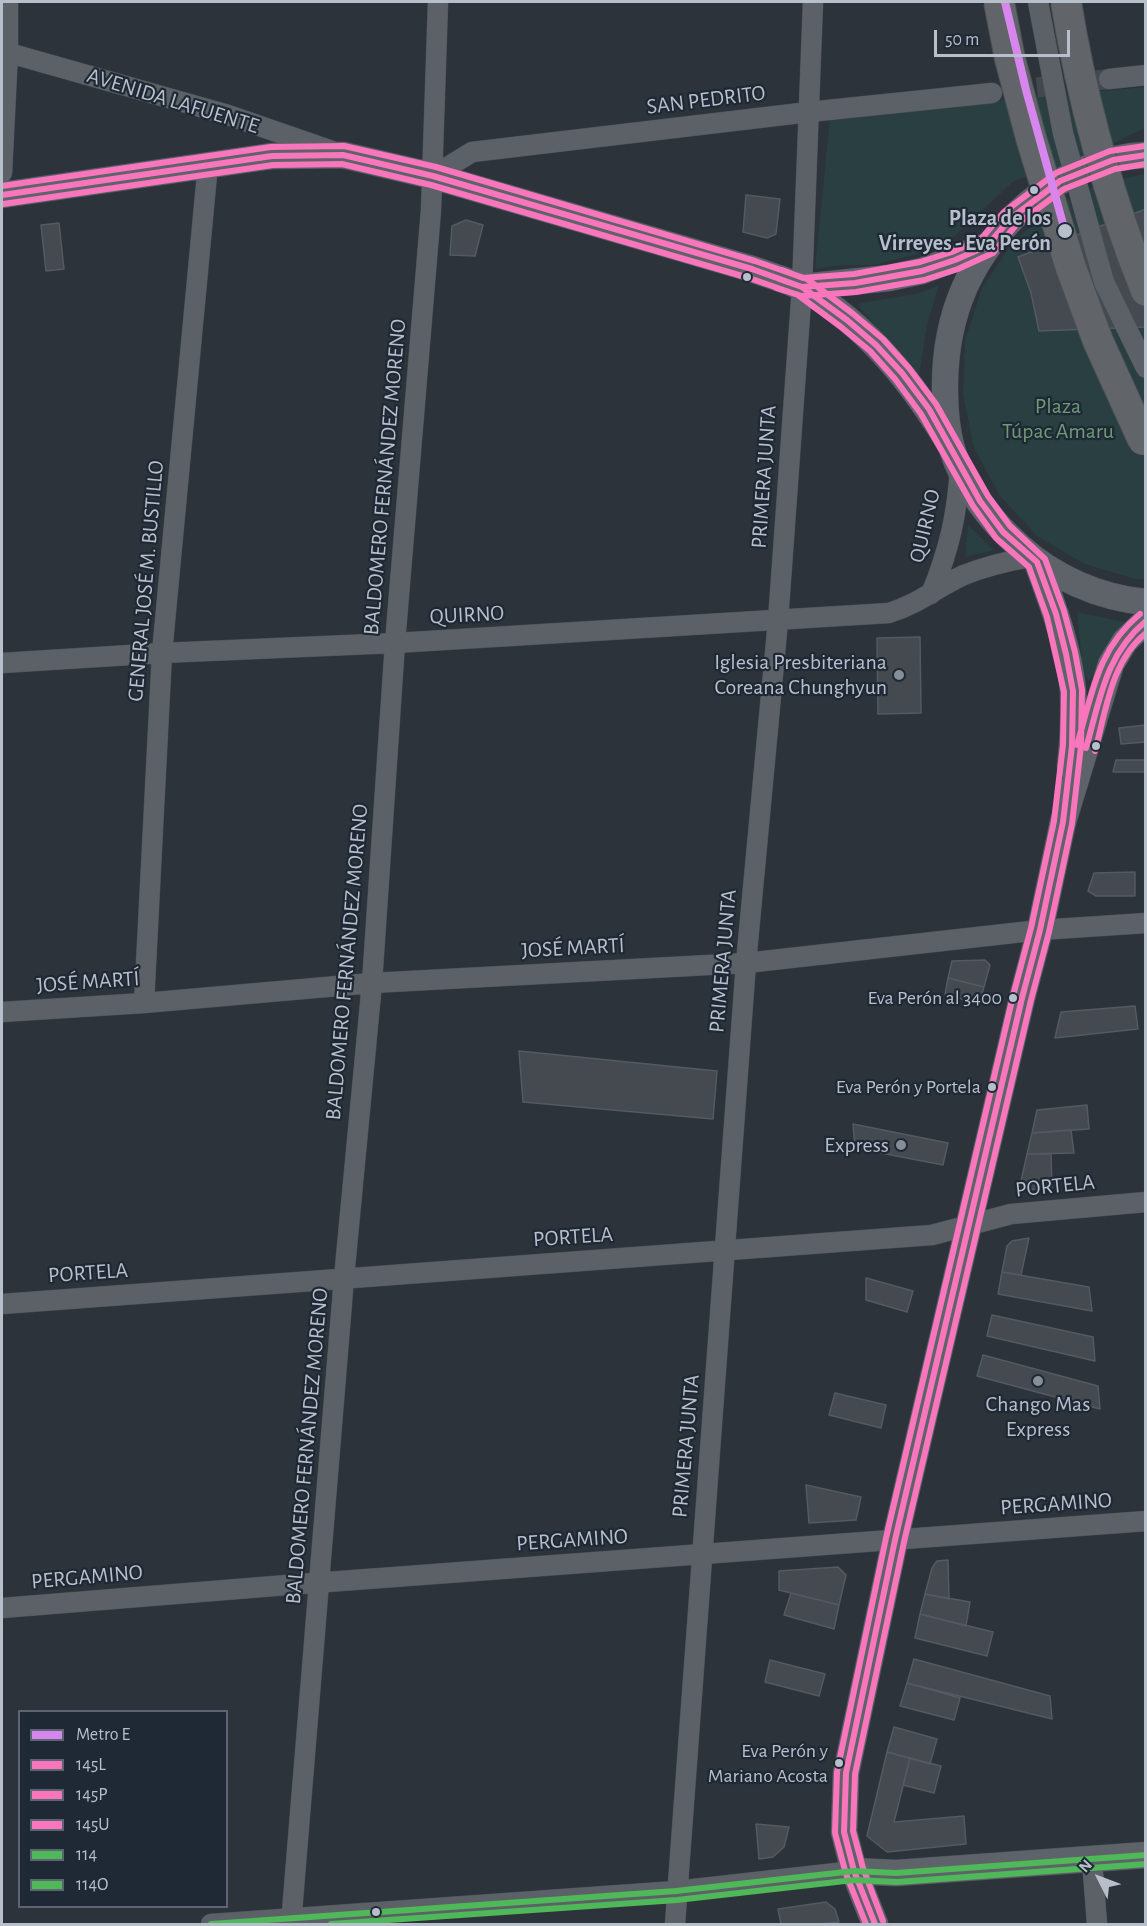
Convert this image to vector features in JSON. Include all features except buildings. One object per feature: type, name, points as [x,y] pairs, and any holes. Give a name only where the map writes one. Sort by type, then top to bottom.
[{"type":"highway","points":[[999,2],[1010,59],[1031,138],[1071,268],[1098,341],[1143,440]]},
{"type":"highway","points":[[1066,2],[1088,117],[1133,259],[1146,291]]},
{"type":"main road","points":[[956,458],[945,405],[946,351],[951,321],[966,282],[987,246],[1010,219],[1060,181],[1103,164],[1144,154]]},
{"type":"main road","points":[[2,195],[272,156],[343,155],[433,176],[752,269],[802,287],[847,320],[882,352],[929,410],[980,501],[1003,532],[1034,559],[1067,580],[1099,593],[1146,602]]},
{"type":"main road","points":[[802,287],[889,278],[922,271],[987,246]]},
{"type":"main road","points":[[1034,559],[1056,614],[1072,691],[1072,746],[1063,822]]},
{"type":"main road","points":[[875,1924],[854,1871],[844,1832],[846,1773],[895,1540],[1040,930],[1063,822],[1111,664],[1125,641],[1146,621]]},
{"type":"main road","points":[[854,1871],[896,1873],[1146,1856]]},
{"type":"street","points":[[2,173],[5,52],[9,2]]},
{"type":"street","name":"BALDOMERO FERNÁNDEZ MORENO","points":[[292,1921],[345,1278],[372,983],[395,643],[433,176],[438,2]]},
{"type":"street","name":"PRIMERA JUNTA","points":[[675,1924],[746,963],[778,621],[802,287],[813,2]]},
{"type":"street","points":[[1038,2],[1063,133],[1104,282],[1146,368]]},
{"type":"street","name":"AVENIDA LAFUENTE","points":[[5,52],[225,114],[343,155]]},
{"type":"street","points":[[1109,79],[1146,75]]},
{"type":"street","name":"SAN PEDRITO","points":[[433,176],[472,152],[992,93]]},
{"type":"street","name":"GENERAL JOSÉ M. BUSTILLO","points":[[144,1003],[162,653],[207,164]]},
{"type":"street","name":"QUIRNO","points":[[931,594],[944,564],[953,533],[958,500],[956,458]]},
{"type":"street","name":"QUIRNO","points":[[2,663],[162,653],[395,643],[889,613],[904,608],[962,576],[987,567],[1034,559]]},
{"type":"street","name":"JOSÉ MARTÍ","points":[[2,1012],[144,1003],[372,983],[746,963],[1040,930],[1146,923]]},
{"type":"street","name":"PORTELA","points":[[2,1304],[932,1235],[1011,1214],[1146,1202]]},
{"type":"street","name":"PERGAMINO","points":[[2,1608],[1146,1521]]},
{"type":"street","points":[[1092,1860],[1097,1924]]},
{"type":"street","points":[[212,1924],[292,1921],[676,1891],[854,1871]]},
{"type":"green space","points":[[1145,87],[1145,128],[1081,159],[1014,181],[950,240],[930,251],[874,265],[842,265],[815,269],[830,117]]},
{"type":"green space","name":"Plaza Túpac Amaru","points":[[1145,174],[1145,209],[1019,257],[1031,293],[1039,331],[1145,327],[1145,579],[1136,579],[1084,564],[1037,536],[1000,496],[974,448],[963,395],[965,340],[982,288],[1013,242],[1052,208],[1099,184]]},
{"type":"green space","points":[[939,285],[927,325],[918,382],[897,350],[857,304],[920,293]]},
{"type":"green space","points":[[968,525],[994,550],[965,557]]},
{"type":"green space","points":[[1077,612],[1125,622],[1097,673],[1088,681],[1083,670]]},
{"type":"tunnel","points":[[1007,91],[1109,79]]},
{"type":"metro line","name":"E","points":[[1005,2],[1026,90],[1065,231]]},
{"type":"transit line","name":"145U","points":[[2,186],[271,147],[344,146],[436,167],[755,261],[807,279],[883,339],[909,368],[936,404],[988,496],[1010,526],[1045,559],[1064,611],[1082,690],[1081,746],[1072,824],[1049,932],[904,1542],[855,1774],[853,1831],[863,1868],[883,1921]]},
{"type":"transit line","name":"145U","points":[[782,270],[803,278],[854,274],[920,262],[952,252],[981,239],[1004,212],[1056,173],[1110,151],[1145,146]]},
{"type":"transit line","name":"145L","points":[[2,195],[272,156],[343,155],[433,176],[752,269],[802,287],[876,345],[902,373],[929,409],[980,501],[1003,532],[1037,562],[1056,614],[1073,691],[1072,746],[1063,822],[1040,930],[895,1540],[846,1773],[844,1832],[854,1871],[875,1924]]},
{"type":"transit line","name":"145L","points":[[779,279],[802,287],[855,283],[922,271],[955,260],[987,246],[1010,219],[1060,181],[1113,160],[1146,155]]},
{"type":"transit line","name":"145P","points":[[3,204],[273,165],[342,164],[431,185],[749,278],[798,295],[870,351],[895,379],[921,414],[973,506],[996,538],[1029,567],[1047,617],[1064,692],[1063,745],[1054,821],[1031,928],[886,1538],[837,1772],[835,1833],[846,1874],[866,1924]]},
{"type":"transit line","name":"145P","points":[[776,288],[802,296],[856,292],[924,280],[958,269],[993,253],[1016,225],[1064,189],[1115,169],[1146,164]]},
{"type":"transit line","name":"145U","points":[[1077,745],[1092,691],[1105,658],[1114,642],[1140,614]]},
{"type":"transit line","name":"145L","points":[[1086,748],[1100,696],[1113,663],[1121,648],[1146,621]]},
{"type":"transit line","name":"145P","points":[[1095,751],[1117,672],[1134,644],[1146,633]]},
{"type":"transit line","name":"114","points":[[211,1924],[676,1891],[854,1871],[896,1873],[1146,1855]]},
{"type":"transit line","name":"114O","points":[[331,1924],[677,1900],[854,1880],[897,1882],[1146,1864]]},
{"type":"place","name":"Plaza de los Virreyes - Eva Perón","points":[[1065,231]]},
{"type":"place","name":"Iglesia Presbiteriana Coreana Chunghyun","points":[[899,675]]},
{"type":"place","name":"Eva Perón al 3400","points":[[1013,998]]},
{"type":"place","name":"Eva Perón y Portela","points":[[992,1087]]},
{"type":"place","name":"Express","points":[[901,1145]]},
{"type":"place","name":"Chango Mas Express","points":[[1038,1381]]},
{"type":"place","name":"Eva Perón y Mariano Acosta","points":[[839,1763]]}]
